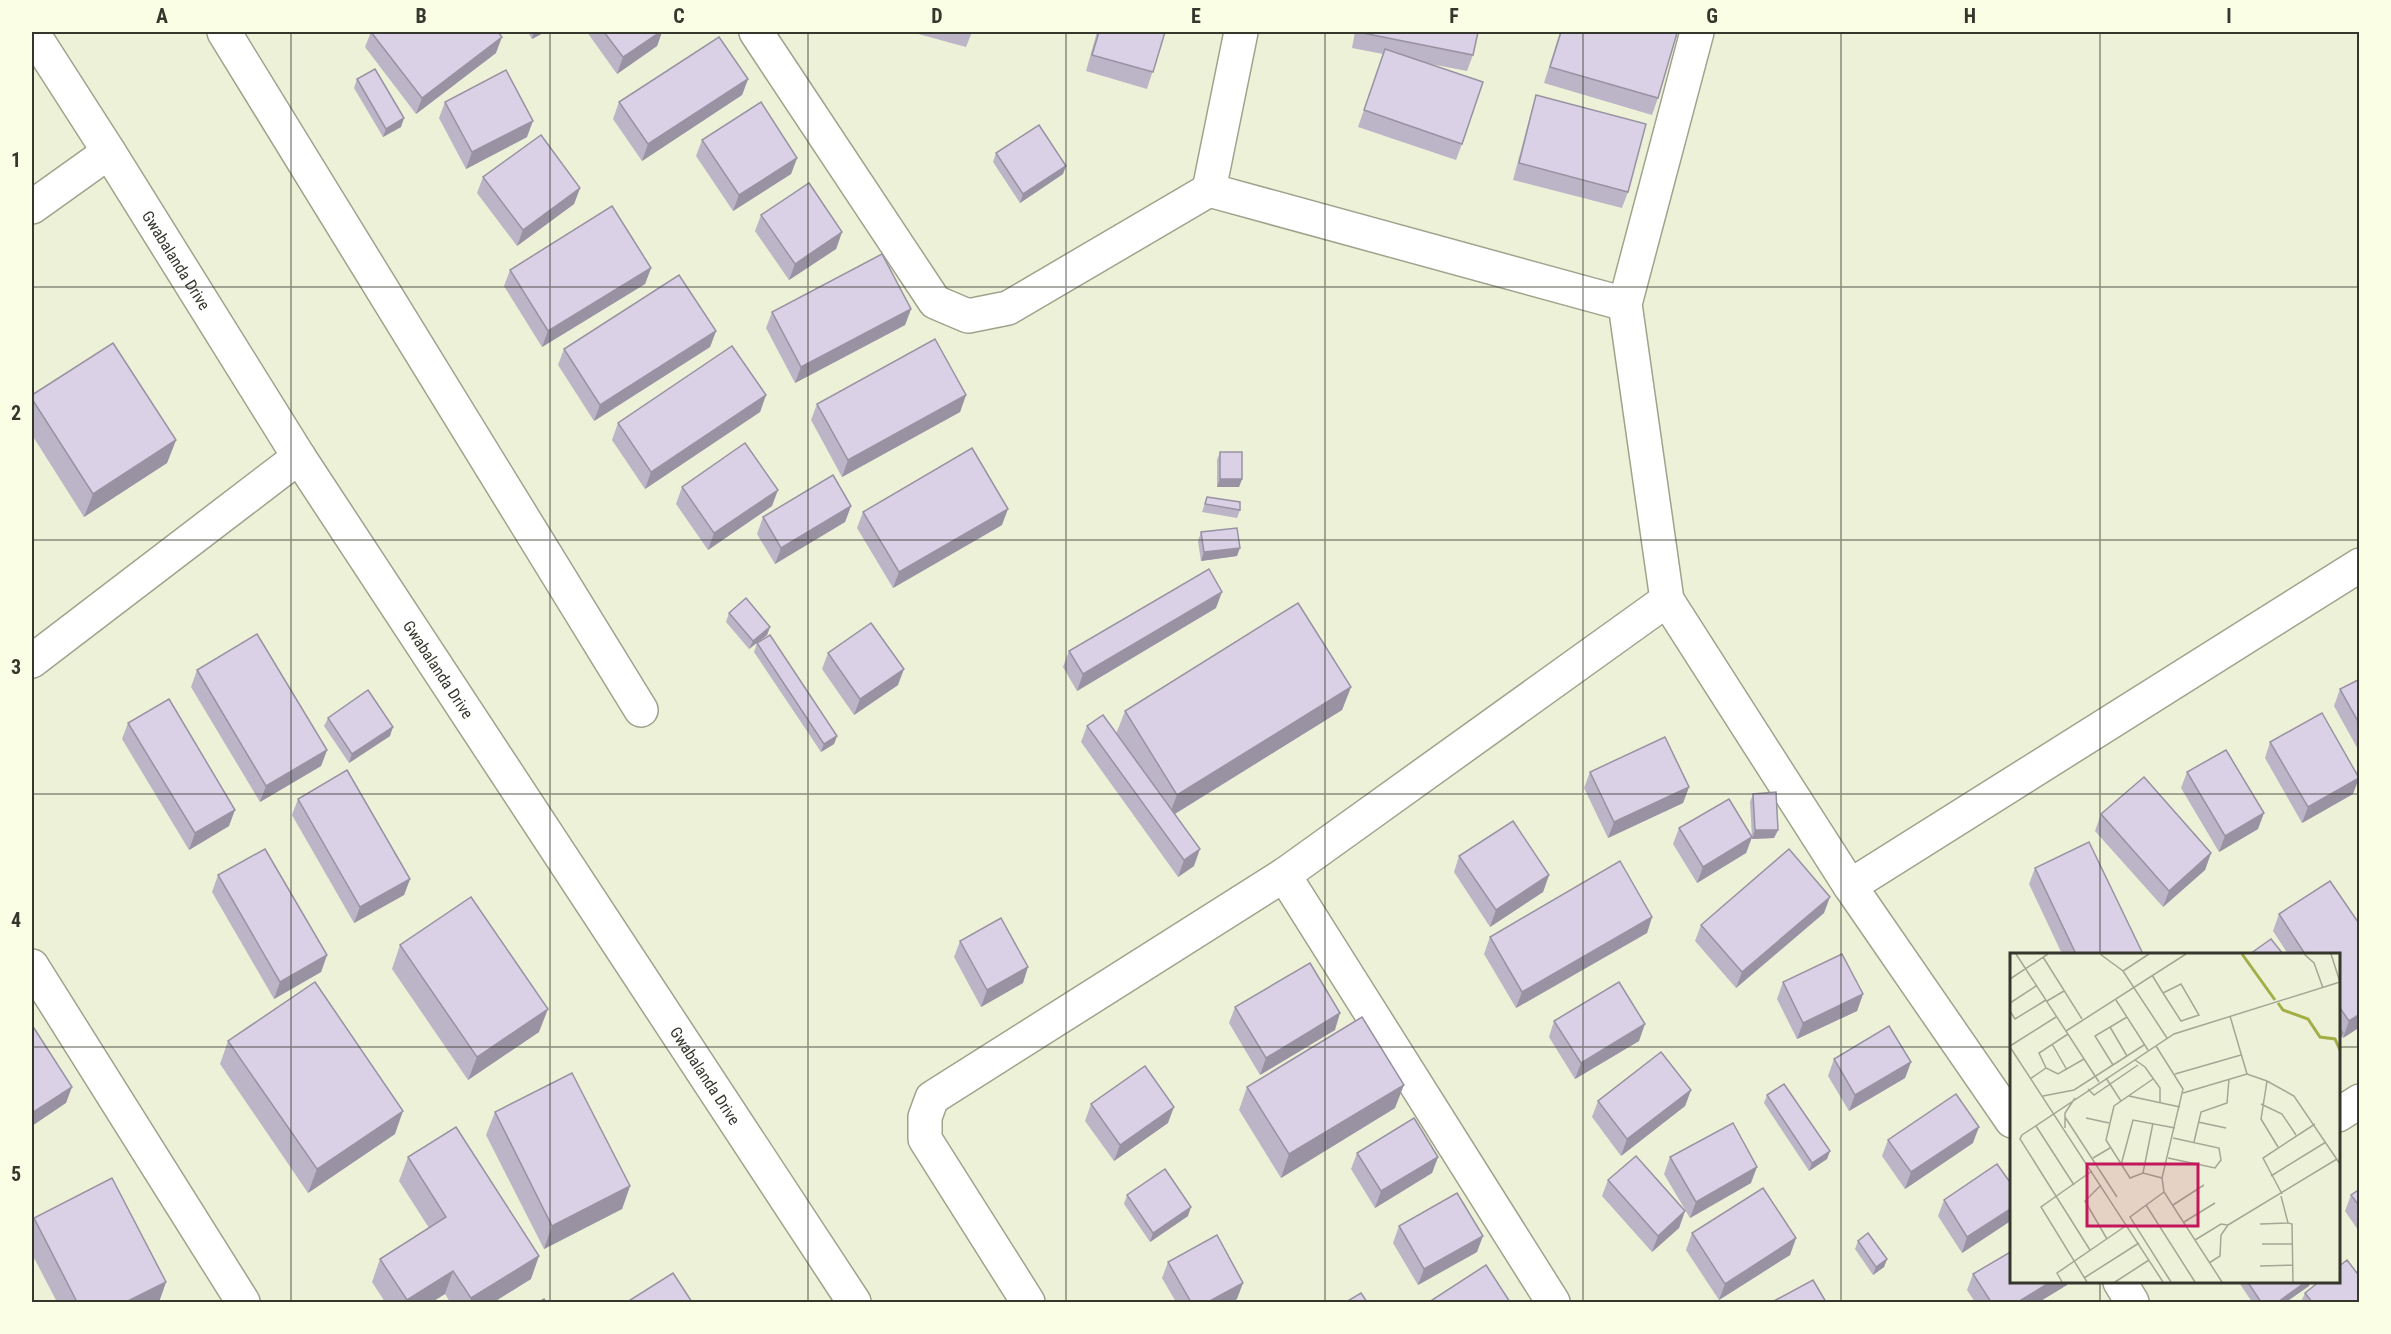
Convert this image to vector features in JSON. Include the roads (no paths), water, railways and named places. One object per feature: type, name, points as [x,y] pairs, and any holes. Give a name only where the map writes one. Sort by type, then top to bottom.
[{"type":"street","name":"Gwabalanda Drive","points":[[32,32],[299,457],[854,1302]]},
{"type":"street","points":[[224,32],[641,710]]},
{"type":"street","points":[[756,32],[935,303],[968,316],[1008,308],[1209,190],[1625,304]]},
{"type":"street","points":[[1209,190],[1241,32]]},
{"type":"street","points":[[1697,32],[1625,304],[1667,600],[1850,886],[2010,1118]]},
{"type":"street","points":[[32,207],[109,152]]},
{"type":"street","points":[[32,661],[299,457]]},
{"type":"street","points":[[1850,886],[2360,565]]},
{"type":"street","points":[[1029,1302],[925,1139],[925,1118],[932,1098],[1284,875],[1667,600]]},
{"type":"street","points":[[1284,875],[1553,1302]]},
{"type":"street","points":[[32,966],[243,1302]]},
{"type":"street","points":[[2340,1113],[2360,1101]]},
{"type":"street","points":[[2121,1283],[2132,1302]]}]
